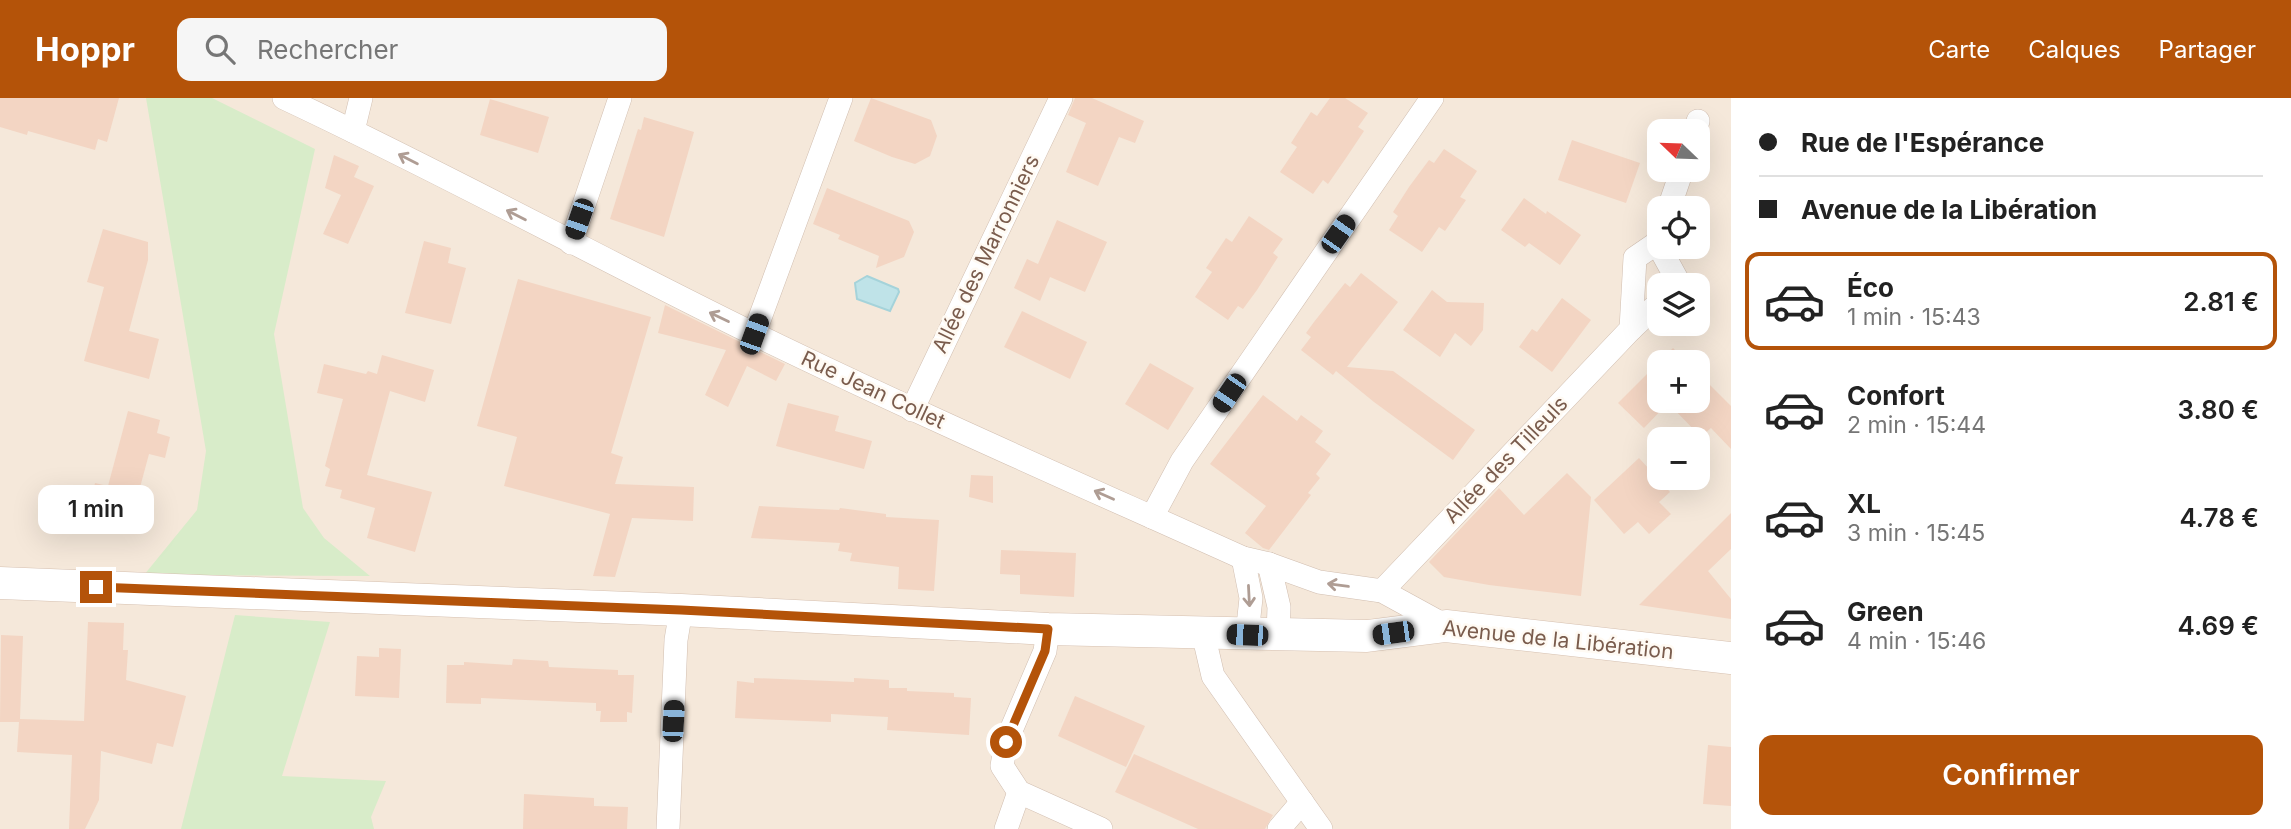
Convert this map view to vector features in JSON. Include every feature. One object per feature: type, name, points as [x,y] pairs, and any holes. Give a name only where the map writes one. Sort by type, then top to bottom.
[{"type":"street","name":"Rue Jean Collet","points":[[284,98],[754,334],[912,410],[1243,558],[1269,564],[1319,582],[1382,591],[1446,626]]},
{"type":"street","points":[[353,131],[361,98]]},
{"type":"street","points":[[571,243],[620,98]]},
{"type":"street","points":[[754,334],[841,98]]},
{"type":"street","name":"Allée des Marronniers","points":[[912,410],[1061,98]]},
{"type":"street","points":[[1152,517],[1182,460],[1432,98]]},
{"type":"street","points":[[1631,329],[1635,258],[1647,248]]},
{"type":"street","name":"Allée des Tilleuls","points":[[1382,591],[1647,314]]},
{"type":"street","points":[[1243,558],[1251,598],[1247,635]]},
{"type":"street","points":[[1269,564],[1279,607],[1278,635]]},
{"type":"street","name":"Avenue de la Libération","points":[[0,583],[681,610],[1048,629],[1247,635],[1367,636],[1446,626],[1731,658]]},
{"type":"street","points":[[668,829],[676,640],[681,610]]},
{"type":"street","points":[[1048,629],[1045,651],[1006,742],[1002,766],[1019,792],[1101,829]]},
{"type":"street","points":[[1203,633],[1213,676],[1321,829]]},
{"type":"street","points":[[1006,829],[1019,792]]},
{"type":"street","points":[[1279,829],[1302,802]]},
{"type":"shaded area","points":[[0,98],[1731,98],[1731,829],[0,829]]},
{"type":"green space","points":[[146,98],[212,98],[315,149],[274,334],[303,508],[324,538],[370,576],[144,575],[197,510],[206,451]]},
{"type":"green space","points":[[235,615],[330,622],[282,776],[386,781],[371,817],[374,829],[181,829]]},
{"type":"water","points":[[867,276],[898,289],[890,311],[857,299],[855,283]]},
{"type":"building","points":[[0,98],[119,98],[107,142],[98,139],[95,150],[28,131],[27,135],[0,127]]},
{"type":"building","points":[[871,98],[931,120],[937,136],[930,156],[915,164],[854,141]]},
{"type":"building","points":[[1075,98],[1092,98],[1144,121],[1135,143],[1119,137],[1098,186],[1066,172],[1086,123],[1068,115]]},
{"type":"building","points":[[1330,98],[1345,98],[1368,113],[1358,127],[1364,131],[1346,158],[1328,184],[1323,180],[1313,194],[1280,172],[1297,147],[1291,143],[1311,112],[1317,116]]},
{"type":"building","points":[[490,99],[549,117],[538,153],[480,135]]},
{"type":"building","points":[[644,117],[694,132],[664,237],[610,219]]},
{"type":"building","points":[[1572,140],[1640,163],[1626,203],[1558,180]]},
{"type":"building","points":[[1444,149],[1477,171],[1460,197],[1466,200],[1445,231],[1439,227],[1422,252],[1389,230],[1398,216],[1393,212],[1409,187],[1429,160],[1434,163]]},
{"type":"building","points":[[334,155],[359,166],[354,177],[374,186],[348,244],[323,234],[341,195],[325,188]]},
{"type":"building","points":[[827,188],[909,221],[914,232],[904,257],[876,268],[879,256],[838,239],[840,235],[813,224]]},
{"type":"building","points":[[1524,198],[1581,235],[1560,265],[1529,243],[1525,247],[1501,230]]},
{"type":"building","points":[[1249,216],[1283,239],[1273,253],[1278,257],[1257,290],[1243,309],[1238,306],[1228,320],[1195,297],[1212,272],[1206,268],[1226,238],[1232,242]]},
{"type":"building","points":[[1057,220],[1107,242],[1085,292],[1050,277],[1040,301],[1014,288],[1027,259],[1038,264]]},
{"type":"building","points":[[103,229],[148,242],[148,260],[129,331],[159,339],[149,379],[84,361],[104,287],[87,282]]},
{"type":"building","points":[[424,241],[451,248],[448,263],[466,268],[451,324],[405,313]]},
{"type":"building","points":[[1361,273],[1398,302],[1347,367],[1393,371],[1475,430],[1453,460],[1336,371],[1333,375],[1301,350],[1311,337],[1306,333],[1314,322],[1345,283],[1350,287]]},
{"type":"building","points":[[518,279],[651,317],[611,453],[623,457],[615,484],[694,487],[693,521],[632,518],[615,577],[593,576],[610,514],[504,486],[517,437],[477,426]]},
{"type":"building","points":[[1432,290],[1447,302],[1484,303],[1483,330],[1471,346],[1455,333],[1440,357],[1403,330]]},
{"type":"building","points":[[1562,298],[1591,320],[1552,372],[1519,347],[1532,329],[1537,332]]},
{"type":"building","points":[[665,305],[785,364],[776,381],[747,366],[728,407],[705,395],[726,350],[658,333]]},
{"type":"building","points":[[1022,311],[1087,342],[1070,379],[1004,347]]},
{"type":"building","points":[[382,355],[434,370],[425,402],[390,391],[367,475],[432,492],[415,552],[367,538],[375,508],[340,498],[342,490],[325,486],[330,469],[325,466],[343,399],[317,393],[324,364],[377,374]]},
{"type":"building","points":[[1150,363],[1194,388],[1168,430],[1125,404]]},
{"type":"building","points":[[1647,374],[1647,413],[1658,413],[1644,428],[1618,403]]},
{"type":"building","points":[[1710,385],[1731,406],[1731,449],[1710,427],[1691,427],[1678,413],[1710,413]]},
{"type":"building","points":[[1263,395],[1297,421],[1301,415],[1323,431],[1315,442],[1331,454],[1316,474],[1320,478],[1308,493],[1311,495],[1269,550],[1245,533],[1266,506],[1210,464]]},
{"type":"building","points":[[788,403],[839,416],[835,431],[872,441],[864,469],[776,446]]},
{"type":"building","points":[[128,411],[160,420],[157,433],[170,437],[165,458],[149,454],[128,532],[111,528],[110,533],[84,526],[95,483],[108,486]]},
{"type":"building","points":[[1639,458],[1647,467],[1647,490],[1670,492],[1659,502],[1671,514],[1649,534],[1638,522],[1624,534],[1594,500]]},
{"type":"building","points":[[1567,473],[1591,497],[1581,596],[1444,577],[1429,562],[1499,488],[1524,515]]},
{"type":"building","points":[[971,475],[993,476],[993,503],[969,497]]},
{"type":"building","points":[[759,506],[840,508],[886,514],[886,517],[939,520],[934,591],[898,589],[899,567],[850,561],[852,553],[838,551],[840,543],[751,538]]},
{"type":"building","points":[[1731,513],[1731,549],[1708,571],[1731,599],[1731,619],[1639,605]]},
{"type":"building","points":[[1001,550],[1076,553],[1074,597],[1020,594],[1020,575],[1000,574]]},
{"type":"building","points":[[88,622],[124,623],[123,650],[128,650],[126,680],[186,696],[173,747],[157,743],[152,764],[101,751],[99,800],[85,829],[69,829],[72,755],[17,752],[19,722],[0,722],[1,635],[23,636],[20,719],[84,721]]},
{"type":"building","points":[[379,648],[401,649],[399,698],[355,696],[357,656],[379,657]]},
{"type":"building","points":[[513,659],[548,661],[549,667],[618,670],[618,675],[634,675],[632,713],[627,712],[627,722],[600,722],[601,711],[596,711],[596,703],[481,698],[481,704],[446,703],[447,665],[464,665],[464,662],[512,665]]},
{"type":"building","points":[[754,678],[854,682],[854,678],[889,680],[889,688],[954,693],[954,697],[971,698],[969,735],[887,730],[888,717],[831,714],[831,722],[735,718],[737,681],[754,683]]},
{"type":"building","points":[[1075,696],[1145,726],[1126,767],[1058,736]]},
{"type":"building","points":[[1708,745],[1731,747],[1731,806],[1703,804]]},
{"type":"building","points":[[1134,754],[1273,815],[1265,829],[1198,829],[1115,792]]},
{"type":"building","points":[[524,794],[594,798],[594,806],[628,807],[627,829],[523,829]]},
{"type":"route","points":[[96,587],[681,610],[1048,629],[1045,651],[1006,742]]}]
